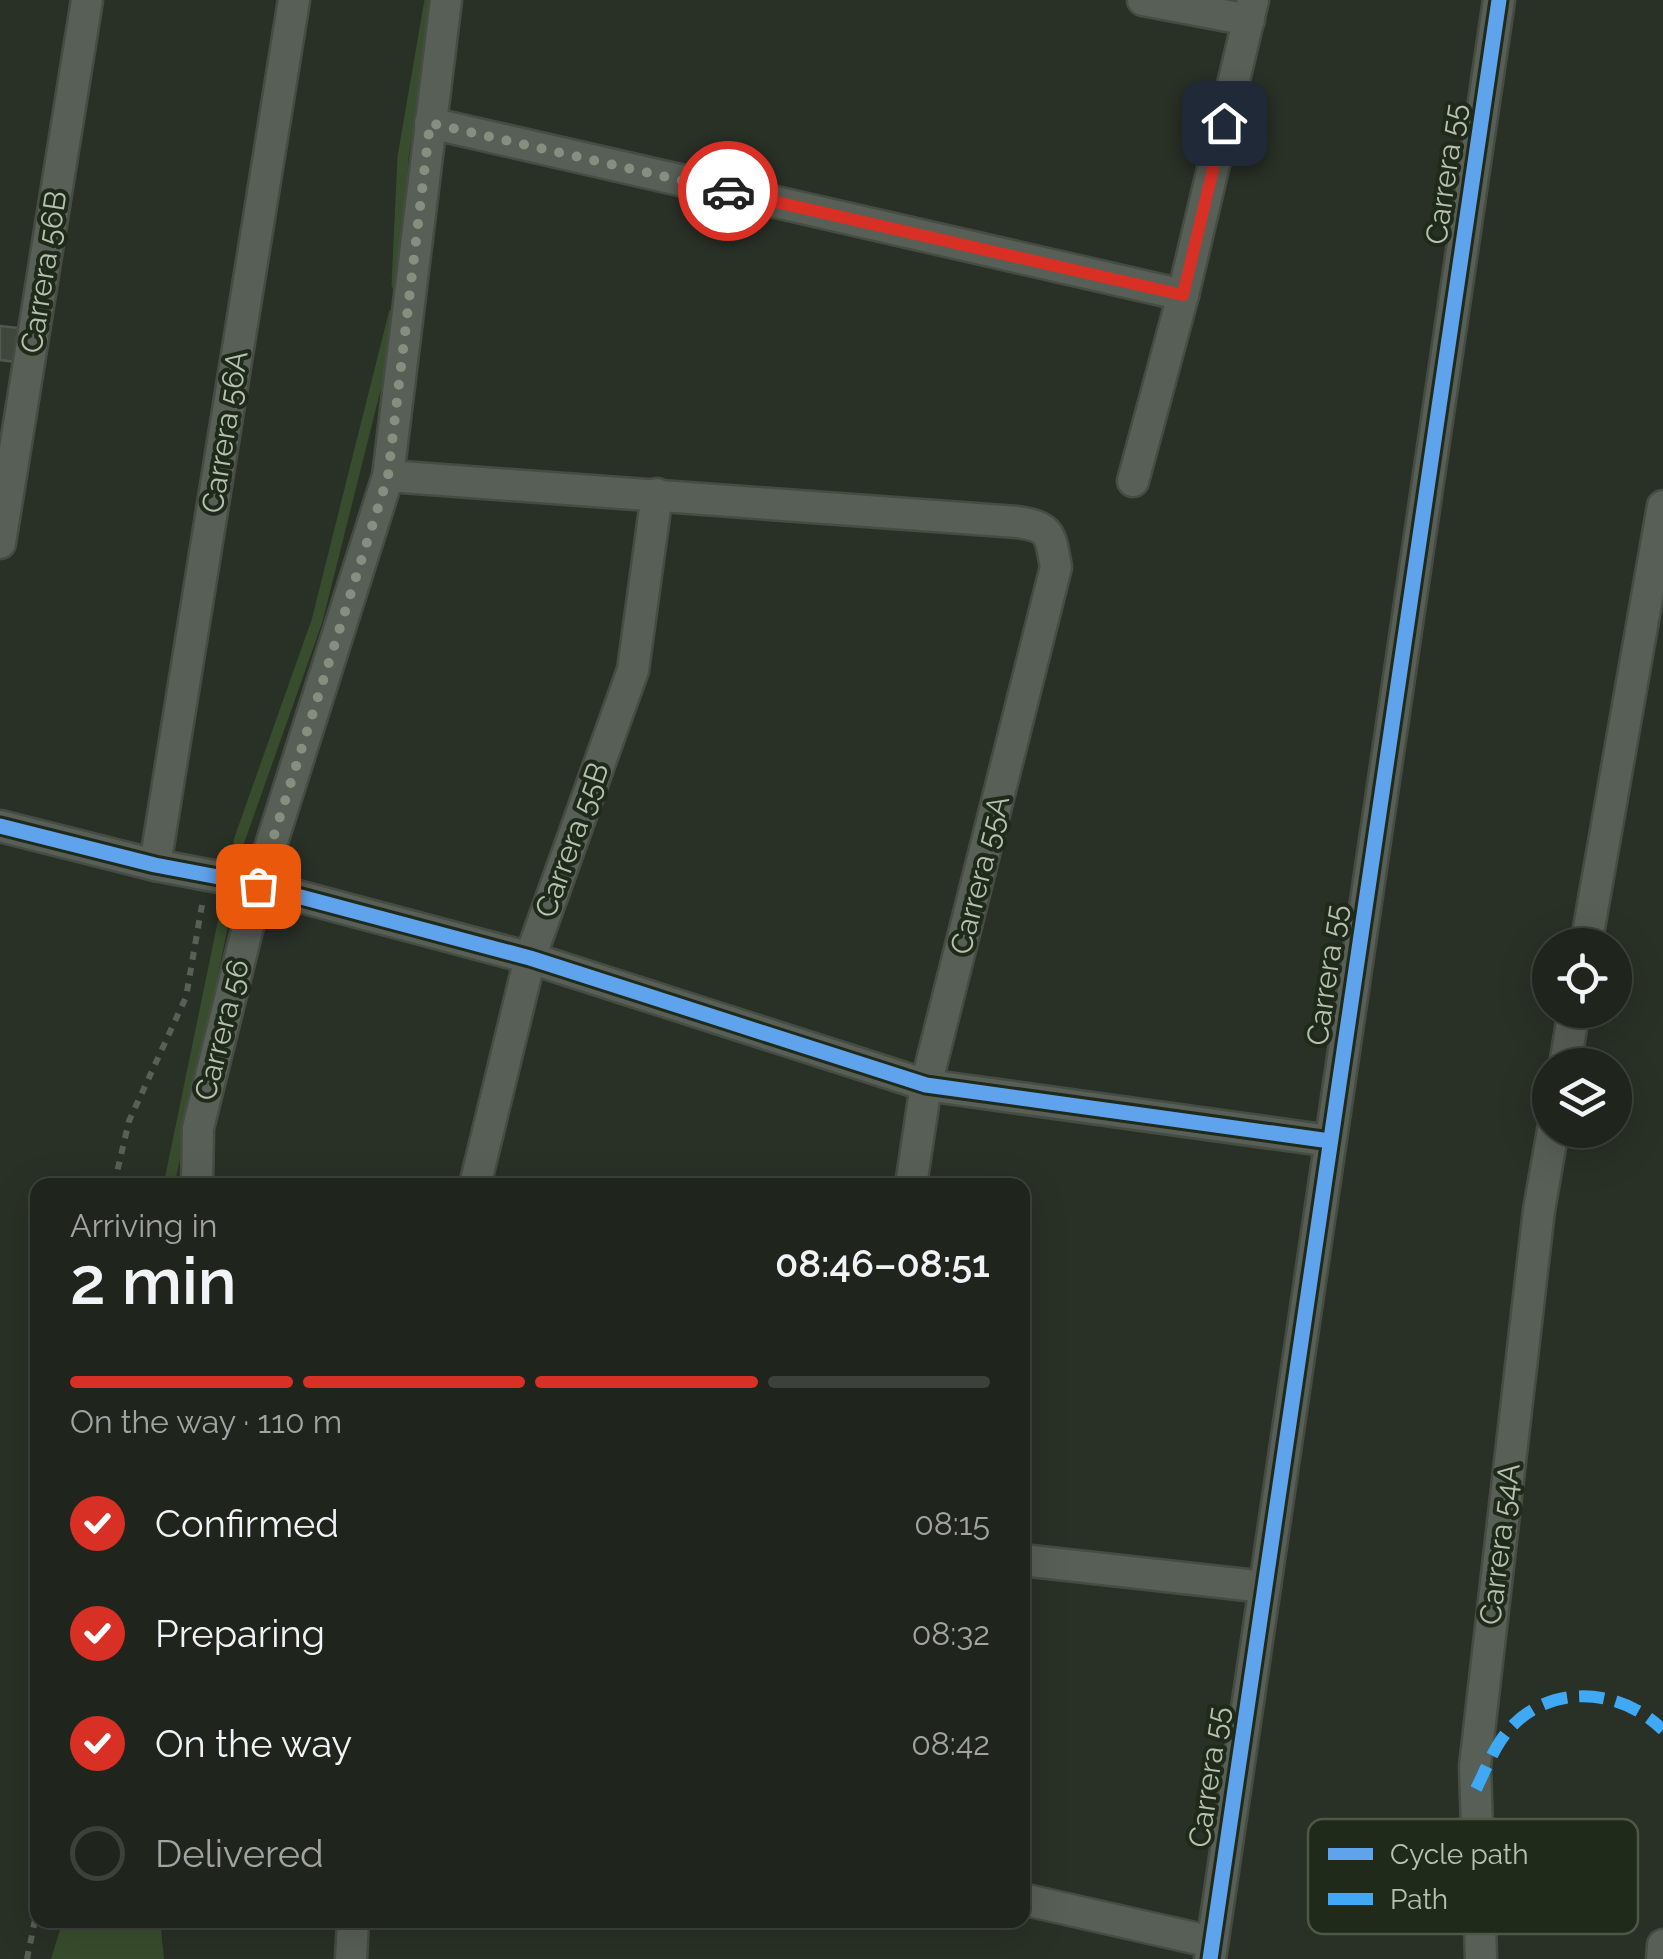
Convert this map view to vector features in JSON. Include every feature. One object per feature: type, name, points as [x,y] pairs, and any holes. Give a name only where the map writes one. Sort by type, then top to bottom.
[{"type":"street","name":"Carrera 56B","points":[[0,543],[87,0]]},
{"type":"street","name":"Carrera 56A","points":[[155,865],[294,0]]},
{"type":"street","name":"Carrera 56","points":[[197,1178],[198,1128],[232,880],[388,476],[446,0]]},
{"type":"street","points":[[1133,481],[1183,295],[1251,10],[1143,0]]},
{"type":"street","name":"Carrera 55","points":[[1211,1950],[1499,0]]},
{"type":"street","points":[[430,123],[1183,295]]},
{"type":"street","points":[[388,476],[656,494]]},
{"type":"street","name":"Carrera 55A","points":[[656,494],[1040,525],[1050,535],[1056,567],[926,1085],[912,1178]]},
{"type":"street","name":"Carrera 55B","points":[[477,1178],[530,958],[633,670],[656,494]]},
{"type":"street","points":[[1589,928],[1663,506]]},
{"type":"street","points":[[0,826],[232,880],[530,958],[926,1085],[1330,1141]]},
{"type":"street","name":"Carrera 54A","points":[[1476,1819],[1474,1766],[1539,1210],[1550,1148]]},
{"type":"street","points":[[1030,1561],[1265,1587]]},
{"type":"street","points":[[1030,1901],[1211,1950]]},
{"type":"street","points":[[350,1959],[352,1928]]},
{"type":"street","name":"Carrera 54A","points":[[1480,1934],[1481,1959]]},
{"type":"street","points":[[1662,1959],[1663,1945]]},
{"type":"path","points":[[116,1178],[129,1121],[186,997],[232,880]]},
{"type":"path","points":[[27,1959],[33,1928]]},
{"type":"shaded area","points":[[61,1928],[161,1928],[164,1959],[51,1959]]},
{"type":"building","points":[[0,326],[19,328],[16,362],[0,360]]},
{"type":"waterway","points":[[397,285],[403,157],[430,0]]},
{"type":"waterway","points":[[239,841],[317,621],[394,314]]},
{"type":"waterway","points":[[170,1178],[227,904]]},
{"type":"marked path","points":[[1476,1789],[1497,1746],[1517,1721],[1557,1700],[1579,1696],[1624,1704],[1663,1730]]},
{"type":"cycle path","points":[[1210,1959],[1499,0]]},
{"type":"cycle path","points":[[0,826],[155,865],[245,882],[530,958],[926,1085],[1330,1141]]},
{"type":"way so far","points":[[258,886],[388,476],[430,123],[728,191]]},
{"type":"route","points":[[728,191],[1183,295],[1224,123]]}]
